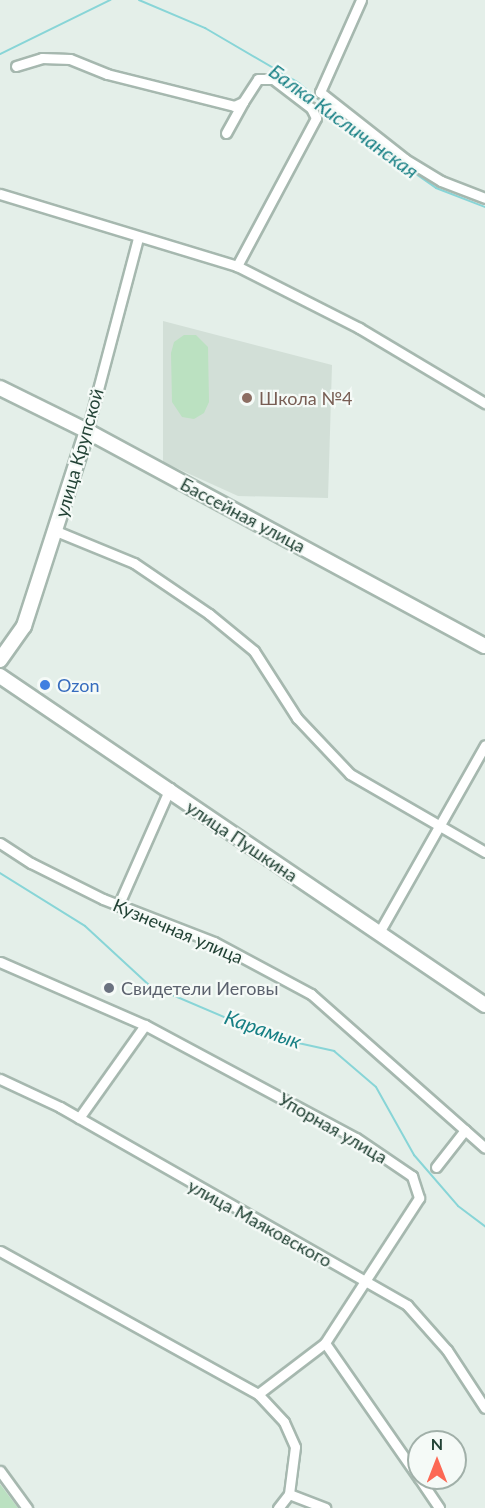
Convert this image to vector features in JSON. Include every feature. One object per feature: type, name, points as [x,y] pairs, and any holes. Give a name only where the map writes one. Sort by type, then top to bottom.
[{"type":"street","points":[[361,0],[320,92],[405,159],[441,181],[485,198]]},
{"type":"street","points":[[16,66],[42,58],[70,59],[107,74],[234,106],[243,102]]},
{"type":"street","points":[[226,133],[258,79],[273,79],[302,102],[316,118],[237,266]]},
{"type":"street","points":[[0,194],[138,238],[237,266],[359,328],[485,403]]},
{"type":"street","name":"улица Крупской","points":[[0,660],[24,626],[56,531],[87,431],[138,238]]},
{"type":"street","name":"Бассейная улица","points":[[0,388],[87,431],[485,646]]},
{"type":"street","points":[[56,531],[134,563],[209,614],[254,651],[297,718],[350,774],[485,852]]},
{"type":"street","name":"улица Пушкина","points":[[0,670],[169,789],[485,1005]]},
{"type":"street","name":"улица Пушкина","points":[[0,676],[485,996]]},
{"type":"street","points":[[381,929],[441,828],[485,745]]},
{"type":"street","points":[[118,906],[169,789]]},
{"type":"street","name":"Кузнечная улица","points":[[0,843],[31,863],[118,906],[213,942],[311,994],[485,1148]]},
{"type":"street","name":"Упорная улица","points":[[0,962],[145,1025],[356,1138],[412,1176],[419,1198],[363,1280],[326,1343],[258,1394]]},
{"type":"street","points":[[79,1118],[145,1025]]},
{"type":"street","name":"улица Маяковского","points":[[0,1079],[79,1118],[407,1305],[447,1350],[485,1408]]},
{"type":"street","points":[[436,1167],[465,1130]]},
{"type":"street","points":[[0,1251],[258,1394],[284,1422],[295,1447],[289,1494],[278,1508]]},
{"type":"street","points":[[326,1343],[407,1461]]},
{"type":"street","points":[[0,1471],[27,1508]]},
{"type":"street","points":[[427,1490],[439,1508]]},
{"type":"street","points":[[289,1494],[325,1508]]},
{"type":"shaded area","name":"Школа №4","points":[[163,321],[332,365],[328,498],[238,496],[163,462]]},
{"type":"green space","points":[[184,335],[196,335],[208,347],[209,402],[204,413],[194,419],[182,417],[172,402],[171,353],[174,342]]},
{"type":"green space","points":[[0,1484],[18,1508],[0,1508]]},
{"type":"waterway","name":"Балка Кисличанская","points":[[0,54],[110,0]]},
{"type":"waterway","name":"Балка Кисличанская","points":[[139,0],[205,28],[299,83],[363,137],[436,188],[485,207]]},
{"type":"waterway","name":"Карамык","points":[[0,873],[85,926],[149,985],[271,1037],[334,1051],[376,1087],[414,1155],[458,1206],[485,1226]]},
{"type":"place","name":"Школа №4","points":[[247,398]]},
{"type":"place","name":"Ozon","points":[[45,685]]},
{"type":"place","name":"Свидетели Иеговы","points":[[109,988]]}]
